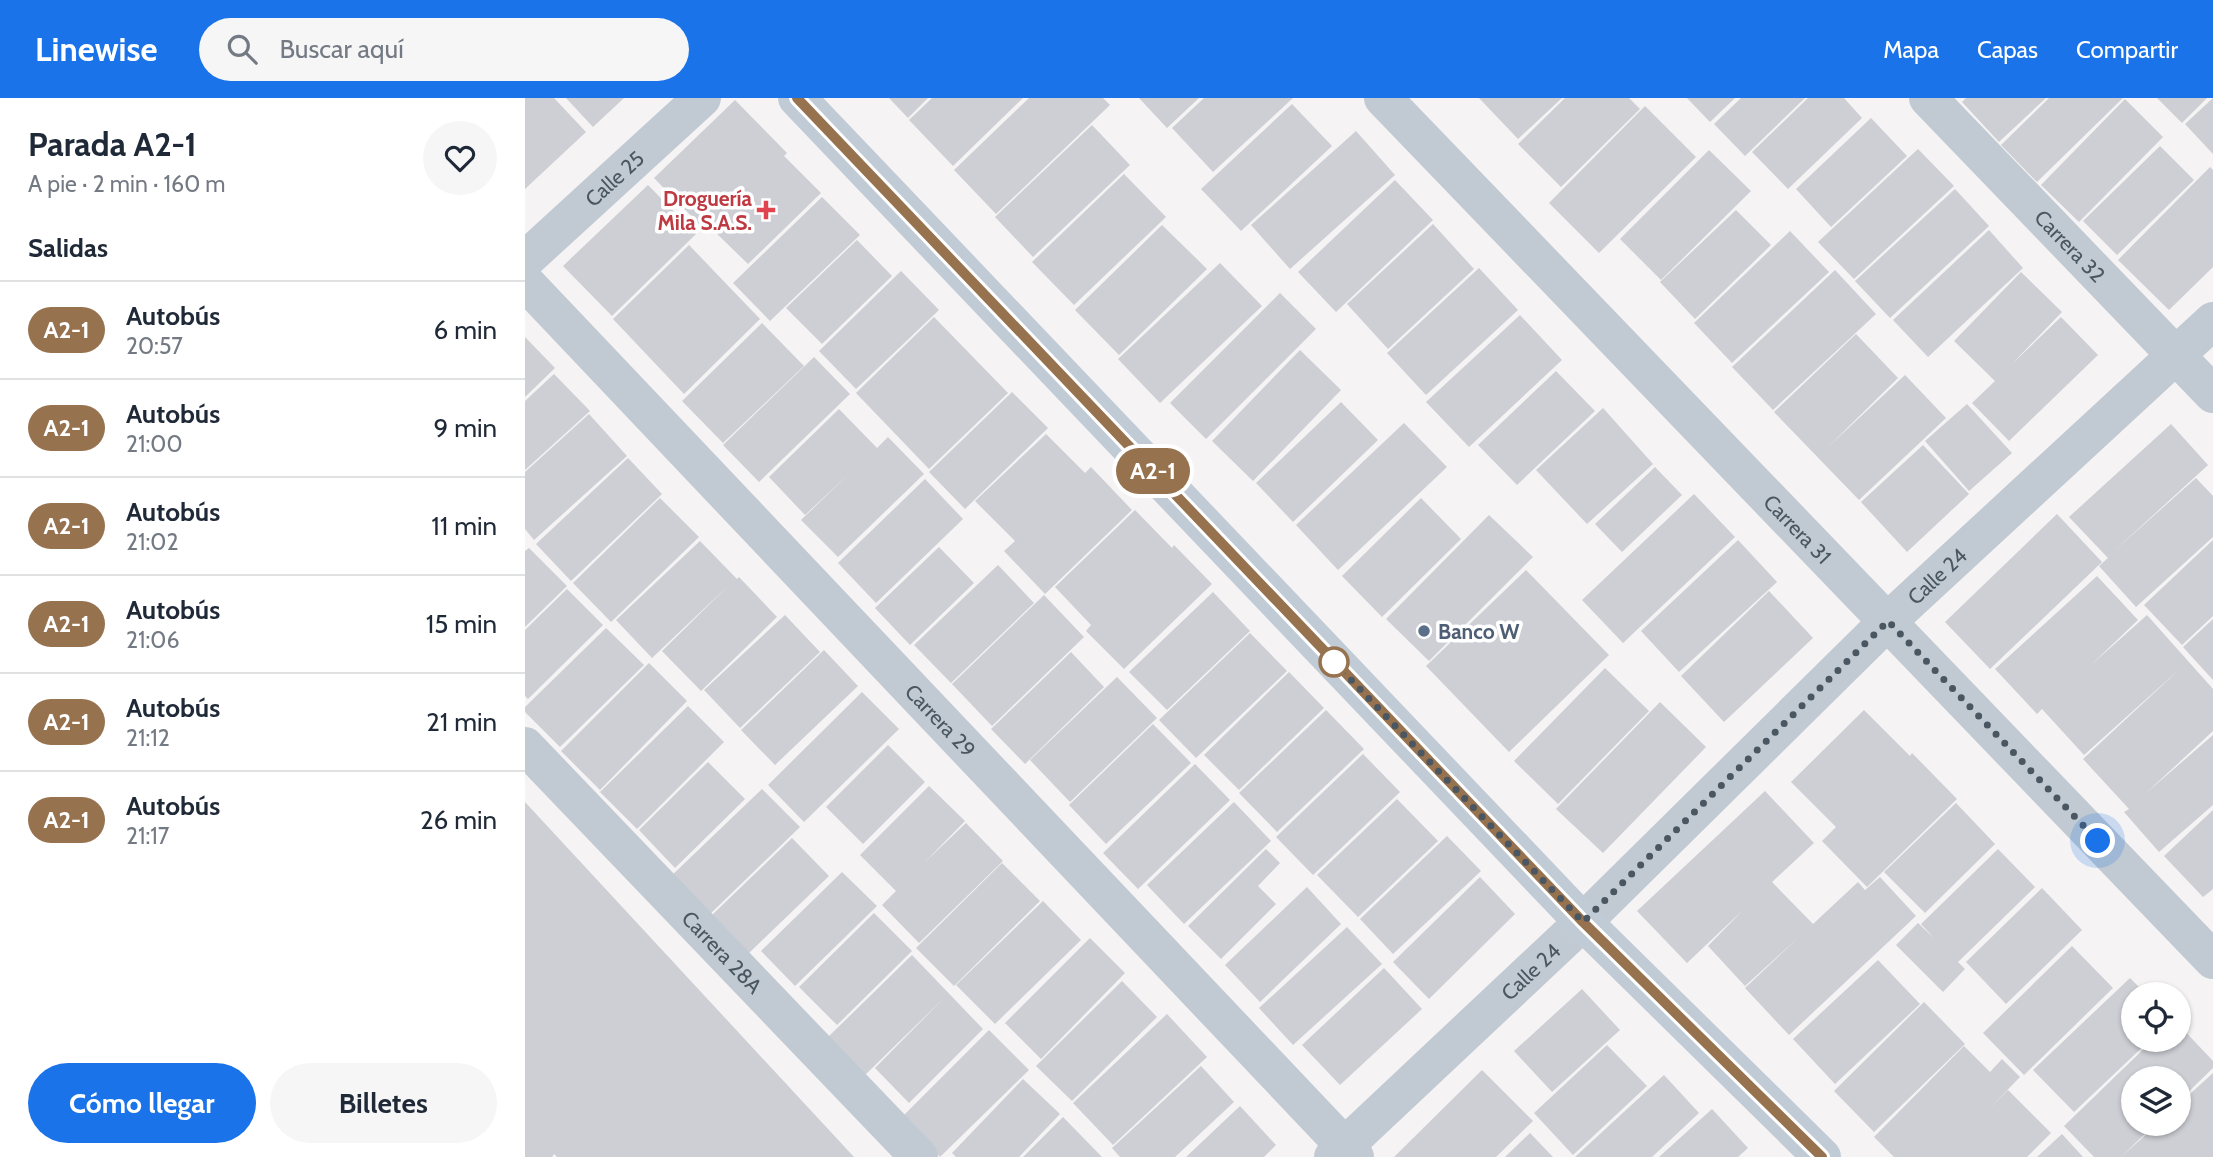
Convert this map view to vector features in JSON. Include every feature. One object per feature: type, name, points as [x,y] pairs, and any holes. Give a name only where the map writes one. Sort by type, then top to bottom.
[{"type":"street","name":"Calle 25","points":[[525,260],[702,98]]},
{"type":"street","points":[[797,98],[1583,922],[1822,1157]]},
{"type":"street","name":"Carrera 31","points":[[1383,98],[2213,960]]},
{"type":"street","name":"Carrera 32","points":[[1928,98],[2213,394]]},
{"type":"street","name":"Carrera 29","points":[[525,282],[1344,1153]]},
{"type":"street","name":"Calle 24","points":[[1344,1153],[1888,621],[2213,321]]},
{"type":"street","name":"Carrera 28A","points":[[525,747],[919,1157]]},
{"type":"building","points":[[525,98],[554,98],[586,132],[525,189]]},
{"type":"building","points":[[566,98],[624,98],[593,127]]},
{"type":"building","points":[[889,98],[928,98],[908,118]]},
{"type":"building","points":[[932,98],[1023,98],[953,166],[909,120]]},
{"type":"building","points":[[1029,98],[1103,98],[1110,105],[996,214],[954,170]]},
{"type":"building","points":[[1139,98],[1199,98],[1167,128]]},
{"type":"building","points":[[1204,98],[1293,98],[1213,172],[1172,128]]},
{"type":"building","points":[[1479,98],[1562,98],[1518,139]]},
{"type":"building","points":[[1565,98],[1629,98],[1640,109],[1561,187],[1518,144]]},
{"type":"building","points":[[1687,98],[1735,98],[1710,122]]},
{"type":"building","points":[[1741,98],[1805,98],[1745,156],[1714,124]]},
{"type":"building","points":[[1808,98],[1844,98],[1862,118],[1788,189],[1752,152]]},
{"type":"building","points":[[1966,98],[2046,98],[1999,142],[1962,102]]},
{"type":"building","points":[[2049,98],[2123,98],[2037,182],[2001,145]]},
{"type":"building","points":[[2157,98],[2207,98],[2182,123]]},
{"type":"building","points":[[2213,98],[2213,154],[2185,124]]},
{"type":"building","points":[[2125,99],[2163,137],[2079,222],[2041,185]]},
{"type":"building","points":[[735,100],[787,153],[784,156],[821,193],[748,264],[711,228],[733,205],[706,231],[654,178]]},
{"type":"building","points":[[1292,104],[1332,146],[1241,231],[1201,189]]},
{"type":"building","points":[[1645,106],[1696,157],[1599,253],[1549,203]]},
{"type":"building","points":[[1871,118],[1907,156],[1831,227],[1796,189]]},
{"type":"building","points":[[1092,125],[1130,165],[1033,257],[995,217]]},
{"type":"building","points":[[1356,131],[1395,175],[1290,269],[1251,225]]},
{"type":"building","points":[[2160,146],[2194,180],[2117,255],[2083,221]]},
{"type":"building","points":[[1918,149],[1954,186],[1854,279],[1818,242]]},
{"type":"building","points":[[1709,150],[1751,191],[1661,280],[1620,239]]},
{"type":"building","points":[[2210,167],[2213,170],[2213,267],[2169,310],[2118,260]]},
{"type":"building","points":[[1124,174],[1166,217],[1074,305],[1032,262]]},
{"type":"building","points":[[1395,180],[1433,220],[1336,312],[1298,272]]},
{"type":"building","points":[[648,185],[696,234],[612,316],[563,266]]},
{"type":"building","points":[[1955,189],[1989,226],[1890,318],[1855,281]]},
{"type":"building","points":[[822,197],[860,235],[770,321],[733,283]]},
{"type":"building","points":[[1736,210],[1771,245],[1695,319],[1660,282]]},
{"type":"building","points":[[1433,224],[1474,269],[1388,349],[1347,304]]},
{"type":"building","points":[[1162,225],[1207,269],[1119,355],[1075,310]]},
{"type":"building","points":[[1989,230],[2023,268],[1928,357],[1893,320]]},
{"type":"building","points":[[1790,231],[1829,272],[1732,363],[1694,323]]},
{"type":"building","points":[[857,240],[892,276],[822,344],[786,308]]},
{"type":"building","points":[[689,245],[760,319],[684,394],[613,319]]},
{"type":"building","points":[[1220,263],[1262,306],[1160,403],[1118,359]]},
{"type":"building","points":[[1479,268],[1518,310],[1426,395],[1387,353]]},
{"type":"building","points":[[1835,270],[1876,314],[1773,410],[1732,367]]},
{"type":"building","points":[[901,271],[939,310],[856,389],[819,351]]},
{"type":"building","points":[[2021,272],[2062,312],[2012,364],[2061,317],[2098,355],[2009,441],[1972,403],[1995,381],[1954,341]]},
{"type":"building","points":[[1280,293],[1316,329],[1206,439],[1170,403]]},
{"type":"building","points":[[1520,315],[1562,360],[1469,447],[1426,402]]},
{"type":"building","points":[[934,317],[1008,393],[929,469],[856,393]]},
{"type":"building","points":[[762,323],[804,366],[723,443],[682,401]]},
{"type":"building","points":[[1856,334],[1898,378],[1827,448],[1905,375],[1946,418],[1859,500],[1774,412]]},
{"type":"building","points":[[525,337],[555,368],[525,397]]},
{"type":"building","points":[[1300,350],[1341,390],[1253,481],[1212,441]]},
{"type":"building","points":[[814,357],[850,394],[759,482],[723,445]]},
{"type":"building","points":[[1556,371],[1595,411],[1517,485],[1478,445]]},
{"type":"building","points":[[554,374],[590,411],[525,470],[525,401]]},
{"type":"building","points":[[1012,392],[1048,428],[965,509],[929,472]]},
{"type":"building","points":[[1341,402],[1378,440],[1293,522],[1256,483]]},
{"type":"building","points":[[1967,404],[2012,453],[1969,491],[1925,441]]},
{"type":"building","points":[[1603,408],[1653,464],[1587,524],[1536,470]]},
{"type":"building","points":[[839,409],[877,448],[888,437],[924,474],[838,557],[801,520],[850,473],[805,515],[769,477]]},
{"type":"building","points":[[589,414],[627,456],[534,540],[525,529],[525,472]]},
{"type":"building","points":[[1404,423],[1447,467],[1338,570],[1296,525]]},
{"type":"building","points":[[2171,424],[2208,465],[2113,552],[2196,478],[2213,496],[2213,537],[2136,607],[2099,566],[2108,558],[2069,517]]},
{"type":"building","points":[[1046,434],[1085,473],[1091,467],[1132,510],[1045,594],[1004,551],[1015,541],[975,501]]},
{"type":"building","points":[[1923,445],[1969,494],[1907,552],[1861,502]]},
{"type":"building","points":[[628,458],[662,494],[571,581],[536,544]]},
{"type":"building","points":[[1655,467],[1682,495],[1622,552],[1595,524]]},
{"type":"building","points":[[925,479],[963,519],[876,603],[838,563]]},
{"type":"building","points":[[1694,494],[1735,537],[1623,643],[1582,600]]},
{"type":"building","points":[[660,498],[699,537],[611,622],[573,583]]},
{"type":"building","points":[[1421,498],[1461,539],[1382,617],[1342,576]]},
{"type":"building","points":[[1135,510],[1212,584],[1124,669],[1086,631],[1091,625],[1055,587]]},
{"type":"building","points":[[2057,514],[2102,562],[1990,669],[1945,622]]},
{"type":"building","points":[[1489,515],[1533,557],[1429,661],[1386,619]]},
{"type":"building","points":[[1738,540],[1777,582],[1679,672],[1641,631]]},
{"type":"building","points":[[2213,540],[2213,616],[2182,645],[2144,605]]},
{"type":"building","points":[[700,541],[777,617],[701,691],[662,651],[729,585],[652,658],[616,620]]},
{"type":"building","points":[[939,547],[974,583],[910,645],[875,608]]},
{"type":"building","points":[[529,548],[567,586],[525,627],[525,551]]},
{"type":"building","points":[[998,565],[1034,603],[951,683],[914,645]]},
{"type":"building","points":[[1526,570],[1609,655],[1509,752],[1426,666]]},
{"type":"building","points":[[2097,576],[2138,620],[2091,665],[2147,615],[2213,689],[2213,731],[2145,794],[2213,735],[2213,805],[2159,852],[2124,812],[2129,809],[2083,759],[2182,667],[2084,755],[2042,709],[2037,714],[1995,669]]},
{"type":"building","points":[[567,589],[603,625],[528,699],[525,696],[525,630]]},
{"type":"building","points":[[1769,591],[1813,638],[1724,722],[1681,676]]},
{"type":"building","points":[[1213,592],[1250,631],[1167,710],[1129,672]]},
{"type":"building","points":[[1044,595],[1084,637],[992,726],[952,684]]},
{"type":"building","points":[[785,615],[820,652],[740,728],[704,690]]},
{"type":"building","points":[[2213,619],[2213,680],[2183,647]]},
{"type":"building","points":[[606,628],[644,665],[560,747],[525,712],[525,707]]},
{"type":"building","points":[[1250,633],[1287,671],[1196,758],[1159,720]]},
{"type":"building","points":[[824,650],[858,686],[775,765],[741,730]]},
{"type":"building","points":[[1071,652],[1104,687],[1025,764],[991,729]]},
{"type":"building","points":[[649,663],[687,701],[600,790],[561,751]]},
{"type":"building","points":[[1605,668],[1649,711],[1558,804],[1514,761]]},
{"type":"building","points":[[1289,672],[1324,708],[1239,790],[1204,755]]},
{"type":"building","points":[[1117,677],[1157,718],[1070,802],[1030,760]]},
{"type":"building","points":[[862,692],[899,729],[804,822],[768,785]]},
{"type":"building","points":[[1660,702],[1706,747],[1603,853],[1556,809]]},
{"type":"building","points":[[688,706],[724,742],[637,829],[600,792]]},
{"type":"building","points":[[1326,710],[1364,749],[1277,832],[1239,793]]},
{"type":"building","points":[[1864,710],[1910,756],[1912,753],[1957,799],[1867,887],[1822,841],[1836,827],[1791,782]]},
{"type":"building","points":[[1153,724],[1191,763],[1106,844],[1069,805]]},
{"type":"building","points":[[888,745],[925,782],[863,844],[826,807]]},
{"type":"building","points":[[1363,754],[1400,792],[1313,875],[1276,837]]},
{"type":"building","points":[[708,762],[745,799],[675,868],[639,830]]},
{"type":"building","points":[[1195,764],[1230,800],[1138,889],[1103,853]]},
{"type":"building","points":[[929,786],[965,821],[925,862],[966,823],[1003,861],[919,943],[882,905],[896,891],[860,855]]},
{"type":"building","points":[[762,789],[800,827],[706,918],[668,879]]},
{"type":"building","points":[[1765,791],[1814,843],[1772,882],[1813,924],[1858,882],[1865,890],[1880,877],[1916,916],[1789,1035],[1745,988],[1800,936],[1745,986],[1708,946],[1743,910],[1687,963],[1637,911]]},
{"type":"building","points":[[1397,799],[1438,841],[1358,917],[1317,875]]},
{"type":"building","points":[[525,802],[854,1157],[557,1157],[554,1154],[552,1157],[525,1157]]},
{"type":"building","points":[[1234,802],[1271,841],[1184,924],[1147,885]]},
{"type":"building","points":[[1956,803],[1995,844],[1925,913],[1884,872]]},
{"type":"building","points":[[2213,810],[2213,889],[2203,897],[2164,856]]},
{"type":"building","points":[[1447,836],[1481,871],[1393,954],[1360,919]]},
{"type":"building","points":[[792,838],[829,876],[749,953],[712,915]]},
{"type":"building","points":[[1266,849],[1280,863],[1258,886],[1276,904],[1221,959],[1188,926]]},
{"type":"building","points":[[1998,849],[2035,887],[1958,962],[1965,969],[1943,992],[1896,945],[1918,923],[1934,938],[1921,924]]},
{"type":"building","points":[[1002,863],[1040,901],[954,986],[916,948]]},
{"type":"building","points":[[842,872],[877,906],[795,986],[761,951]]},
{"type":"building","points":[[1480,877],[1515,914],[1429,999],[1393,962]]},
{"type":"building","points":[[1307,887],[1341,924],[1260,1002],[1225,965]]},
{"type":"building","points":[[2042,888],[2082,930],[2006,1004],[1966,962]]},
{"type":"building","points":[[1043,901],[1081,940],[995,1024],[956,985]]},
{"type":"building","points":[[874,913],[912,951],[837,1025],[799,987]]},
{"type":"building","points":[[1347,927],[1382,964],[1293,1045],[1259,1008]]},
{"type":"building","points":[[1090,938],[1125,973],[1041,1059],[1005,1023]]},
{"type":"building","points":[[2072,946],[2113,988],[2024,1075],[1983,1033]]},
{"type":"building","points":[[912,955],[983,1029],[909,1103],[875,1068],[944,998],[864,1076],[826,1039]]},
{"type":"building","points":[[1878,960],[1920,1004],[1835,1084],[1793,1039]]},
{"type":"building","points":[[1384,968],[1422,1009],[1340,1085],[1302,1045]]},
{"type":"building","points":[[1122,981],[1157,1017],[1072,1101],[1036,1066]]},
{"type":"building","points":[[2121,987],[2121,1052],[2137,1052],[2074,1112],[2033,1070]]},
{"type":"building","points":[[1582,989],[1620,1030],[1552,1092],[1514,1051]]},
{"type":"building","points":[[1924,1002],[1965,1044],[1874,1132],[1834,1091]]},
{"type":"building","points":[[1167,1014],[1207,1057],[1113,1145],[1073,1103]]},
{"type":"building","points":[[989,1030],[1029,1070],[940,1157],[901,1118]]},
{"type":"building","points":[[2191,1038],[2213,1061],[2213,1068],[2191,1089],[2191,1066],[2126,1066],[2141,1052],[2191,1052]]},
{"type":"building","points":[[1607,1045],[1647,1086],[1573,1155],[1534,1113]]},
{"type":"building","points":[[1964,1046],[1990,1072],[2002,1059],[2020,1077],[1988,1110],[2008,1090],[2051,1133],[2027,1157],[1894,1157],[1874,1137]]},
{"type":"building","points":[[1201,1066],[1234,1102],[1175,1157],[1120,1157],[1112,1148]]},
{"type":"building","points":[[1482,1070],[1533,1121],[1496,1157],[1394,1157]]},
{"type":"building","points":[[2121,1071],[2121,1136],[2143,1136],[2122,1156],[2144,1136],[2191,1136],[2191,1093],[2213,1073],[2213,1157],[2094,1157],[2064,1126]]},
{"type":"building","points":[[1664,1075],[1699,1113],[1652,1157],[1575,1157]]},
{"type":"building","points":[[1023,1079],[1060,1114],[1019,1157],[956,1157],[952,1153]]},
{"type":"building","points":[[1240,1106],[1276,1145],[1264,1157],[1186,1157]]},
{"type":"building","points":[[1712,1109],[1748,1148],[1738,1157],[1659,1157]]},
{"type":"building","points":[[1063,1117],[1102,1157],[1023,1157]]},
{"type":"building","points":[[1530,1133],[1553,1157],[1505,1157]]},
{"type":"building","points":[[2062,1134],[2083,1157],[2037,1157]]},
{"type":"bus line","name":"A2-1","points":[[797,98],[1583,922],[1822,1157]]},
{"type":"place","name":"Droguería Mila S.A.S.","points":[[766,210]]},
{"type":"place","name":"Banco W","points":[[1424,631]]},
{"type":"route","points":[[1334,662],[1583,922],[1888,621],[2098,841]]}]
